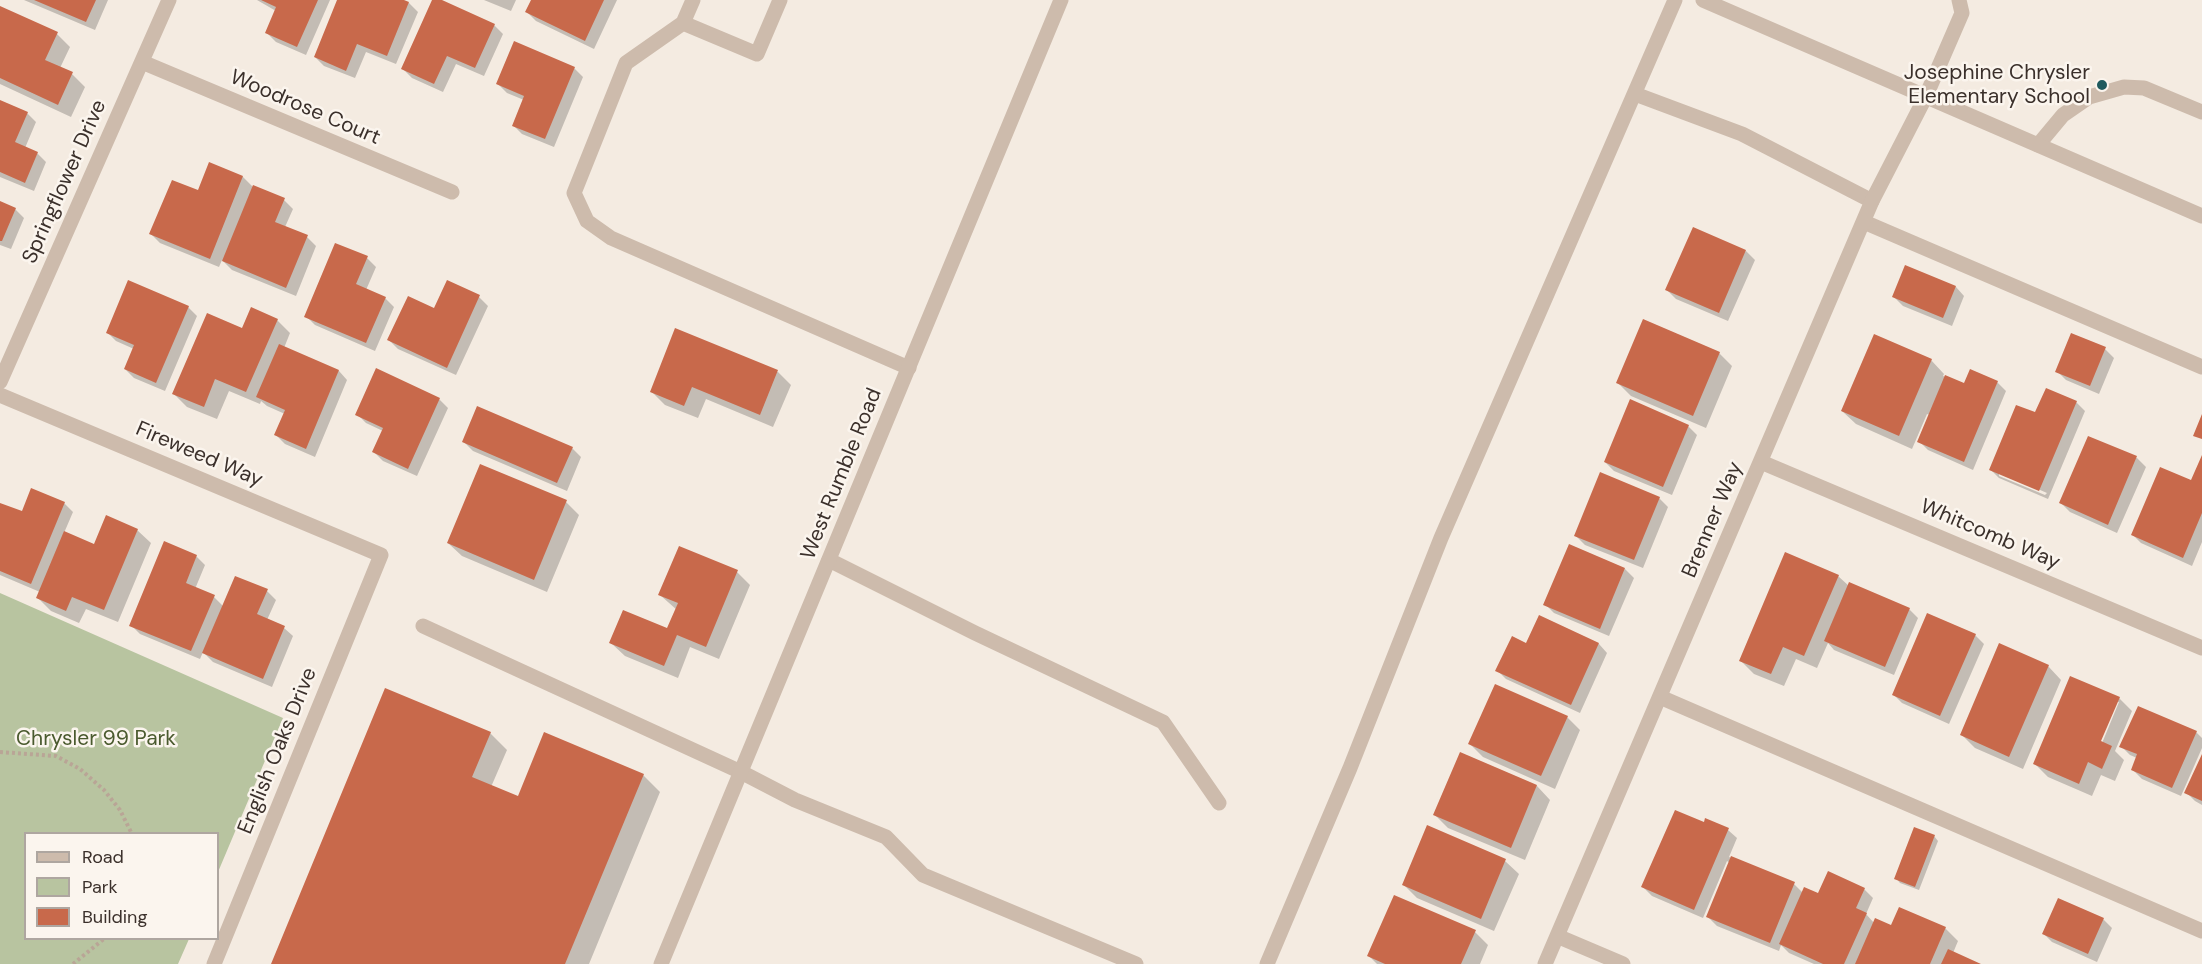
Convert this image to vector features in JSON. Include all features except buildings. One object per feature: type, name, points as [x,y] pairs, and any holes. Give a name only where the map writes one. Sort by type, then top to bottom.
[{"type":"street","name":"Springflower Drive","points":[[0,382],[169,0]]},
{"type":"street","points":[[693,0],[683,23],[626,63],[574,193],[587,221],[611,238],[909,368]]},
{"type":"street","points":[[683,23],[758,54],[780,0]]},
{"type":"street","name":"West Rumble Road","points":[[661,964],[1061,0]]},
{"type":"street","points":[[1267,964],[1350,768],[1441,538],[1676,0]]},
{"type":"street","points":[[1702,0],[2202,216]]},
{"type":"street","name":"Brenner Way","points":[[1545,964],[1872,201],[1926,96],[1962,13],[1959,0]]},
{"type":"street","name":"Woodrose Court","points":[[142,62],[452,192]]},
{"type":"street","points":[[2038,145],[2063,115],[2090,97],[2124,87],[2144,88],[2202,112]]},
{"type":"street","points":[[1635,94],[1742,134],[1872,201]]},
{"type":"street","points":[[1864,222],[2202,367]]},
{"type":"street","name":"Fireweed Way","points":[[0,395],[381,555]]},
{"type":"street","name":"Whitcomb Way","points":[[1761,462],[2202,648]]},
{"type":"street","name":"English Oaks Drive","points":[[214,964],[381,555]]},
{"type":"street","points":[[829,560],[975,633],[1163,722],[1219,803]]},
{"type":"street","points":[[423,626],[741,772],[795,800],[886,837],[923,875],[1136,964]]},
{"type":"street","points":[[1660,697],[2202,931]]},
{"type":"street","points":[[1557,936],[1623,964]]},
{"type":"path","points":[[0,752],[56,756],[80,769],[104,790],[120,810],[131,832]]},
{"type":"path","points":[[73,964],[104,940]]},
{"type":"green space","name":"Chrysler 99 Park","points":[[0,593],[283,718],[219,870],[219,832],[24,832],[24,940],[189,940],[178,964],[0,964]]},
{"type":"place","name":"Josephine Chrysler Elementary School","points":[[2102,85]]}]
